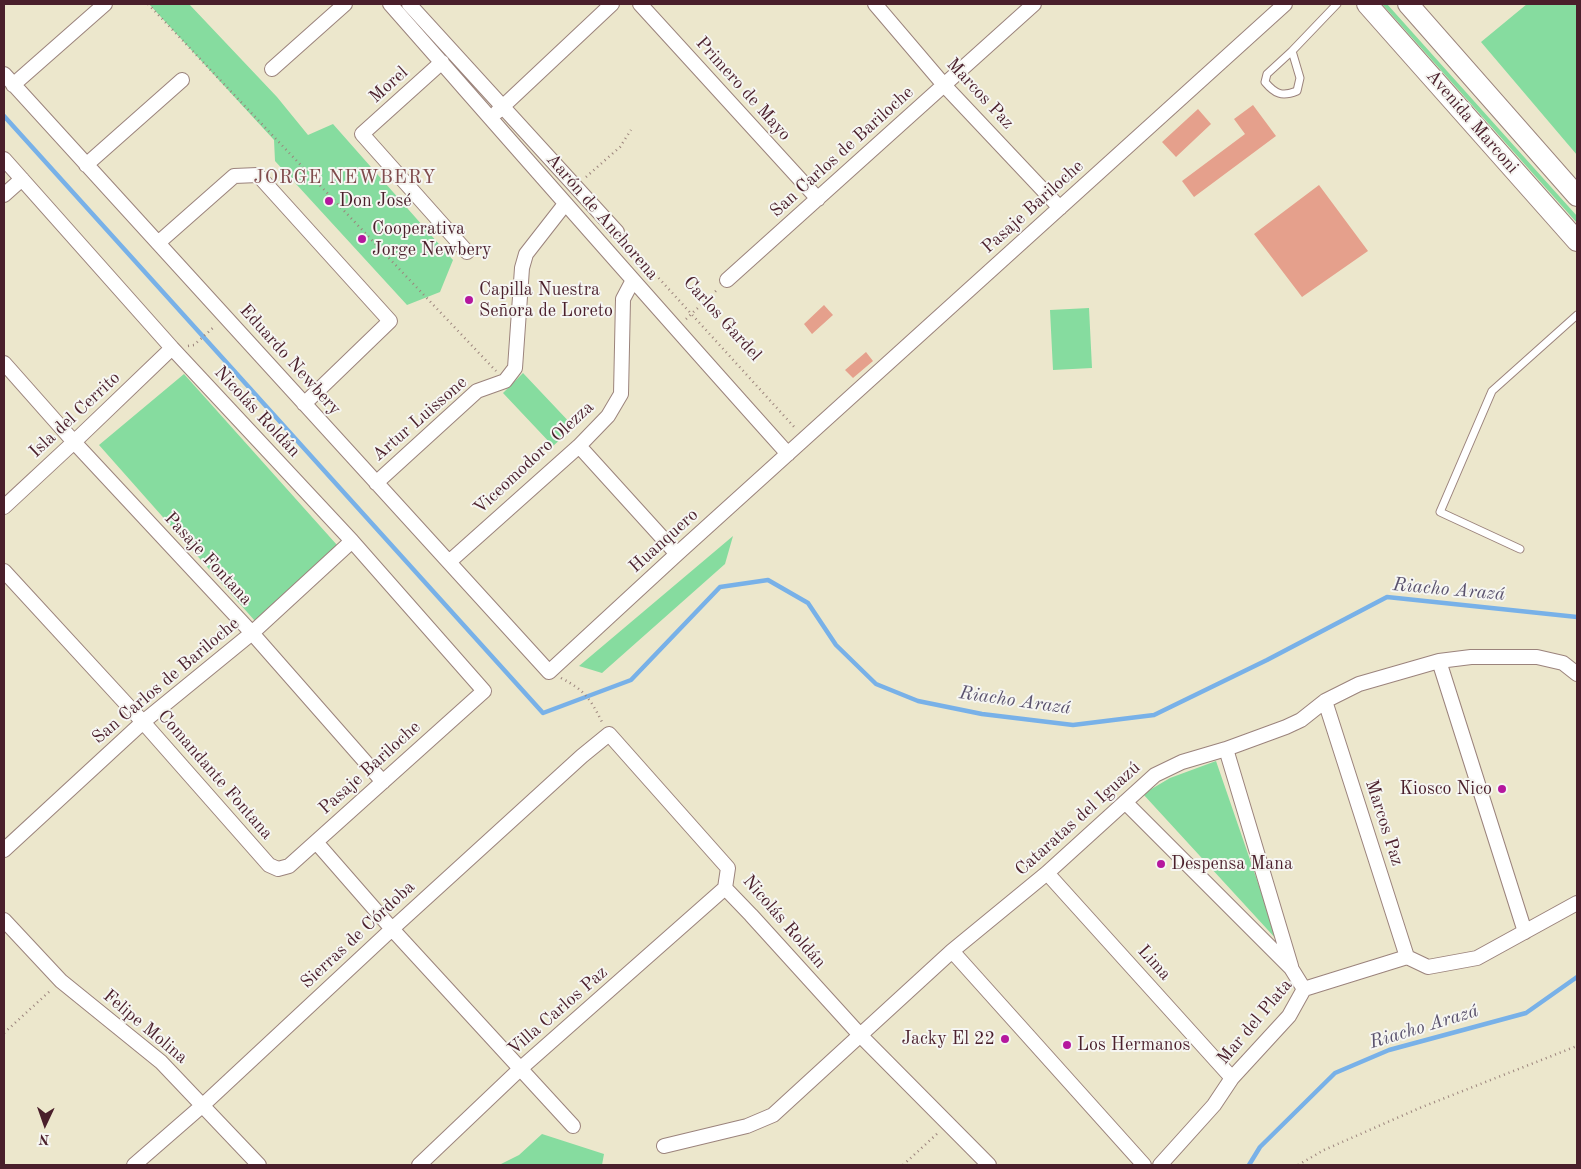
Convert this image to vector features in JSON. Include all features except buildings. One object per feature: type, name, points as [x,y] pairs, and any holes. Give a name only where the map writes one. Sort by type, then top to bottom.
[{"type":"main road","name":"Avenida Marconi","points":[[1368,4],[1577,241]]},
{"type":"main road","name":"Avenida Marconi","points":[[1408,4],[1577,196]]},
{"type":"street","points":[[14,85],[105,4]]},
{"type":"street","points":[[272,69],[345,4]]},
{"type":"street","name":"Aarón de Anchorena","points":[[390,4],[788,454]]},
{"type":"street","points":[[409,4],[617,232]]},
{"type":"street","points":[[491,117],[612,4]]},
{"type":"street","name":"Primero de Mayo","points":[[640,4],[818,199]]},
{"type":"street","name":"Marcos Paz","points":[[875,4],[944,84],[1060,208]]},
{"type":"street","name":"San Carlos de Bariloche","points":[[727,280],[1034,4]]},
{"type":"street","name":"Pasaje Bariloche","points":[[805,438],[1286,4]]},
{"type":"street","name":"Morel","points":[[442,62],[362,134],[467,252]]},
{"type":"street","name":"Eduardo Newbery","points":[[4,74],[549,672]]},
{"type":"street","points":[[86,164],[182,80]]},
{"type":"street","name":"Nicolás Roldán","points":[[4,159],[172,348],[352,541],[484,691]]},
{"type":"street","points":[[158,243],[234,176],[258,174],[390,321],[304,404]]},
{"type":"street","points":[[4,195],[22,179]]},
{"type":"street","points":[[505,381],[515,368],[522,268],[526,254],[565,204]]},
{"type":"street","name":"Viceomodoro Olezza","points":[[449,562],[579,446],[608,416],[621,394],[623,299],[633,280]]},
{"type":"street","name":"Isla del Cerrito","points":[[4,507],[172,348]]},
{"type":"street","name":"Pasaje Fontana","points":[[4,363],[74,442],[252,633],[383,782]]},
{"type":"street","name":"Artur Luissone","points":[[376,483],[477,391],[505,381]]},
{"type":"street","name":"Huanquero","points":[[549,672],[805,438]]},
{"type":"street","points":[[579,446],[677,554]]},
{"type":"street","name":"San Carlos de Bariloche","points":[[4,850],[143,722],[252,633],[352,541]]},
{"type":"street","name":"Comandante Fontana","points":[[4,571],[143,722],[268,864],[278,869]]},
{"type":"street","name":"Cataratas del Iguazú","points":[[664,1146],[747,1126],[773,1114],[952,951],[1048,873],[1155,775],[1182,762],[1226,749],[1286,727],[1301,720],[1326,701],[1359,684],[1439,661],[1471,657],[1537,656],[1562,663],[1577,674]]},
{"type":"street","points":[[1439,661],[1525,932]]},
{"type":"street","name":"Pasaje Bariloche","points":[[278,869],[289,866],[484,691]]},
{"type":"street","name":"Marcos Paz","points":[[1326,701],[1407,957]]},
{"type":"street","name":"Nicolás Roldán","points":[[609,734],[728,868],[725,888],[860,1035],[989,1165]]},
{"type":"street","name":"Sierras de Córdoba","points":[[134,1165],[204,1105],[392,929],[582,756],[609,734]]},
{"type":"street","points":[[1226,749],[1292,968],[1304,989]]},
{"type":"street","points":[[1125,802],[1292,968]]},
{"type":"street","points":[[316,842],[392,929],[573,1126]]},
{"type":"street","name":"Lima","points":[[1048,873],[1232,1078]]},
{"type":"street","name":"Villa Carlos Paz","points":[[419,1165],[520,1069],[725,888]]},
{"type":"street","points":[[1407,957],[1428,967],[1477,958],[1577,903]]},
{"type":"street","name":"Felipe Molina","points":[[4,920],[62,981],[161,1062],[204,1105],[259,1165]]},
{"type":"street","points":[[952,951],[1144,1165]]},
{"type":"street","name":"Mar del Plata","points":[[1160,1165],[1214,1105],[1232,1078],[1289,1016],[1304,989],[1407,957]]},
{"type":"lane","points":[[1292,51],[1300,78],[1297,91],[1288,95],[1274,92],[1265,82],[1266,74],[1292,51],[1337,4]]},
{"type":"lane","points":[[1520,549],[1440,512],[1492,391],[1577,315]]},
{"type":"path","points":[[148,4],[505,381]]},
{"type":"path","points":[[575,186],[620,147],[630,130]]},
{"type":"path","name":"Carlos Gardel","points":[[617,232],[805,438]]},
{"type":"path","points":[[675,328],[727,280]]},
{"type":"path","points":[[194,345],[212,330]]},
{"type":"path","points":[[578,687],[594,704],[609,734]]},
{"type":"path","points":[[4,1033],[62,981]]},
{"type":"path","points":[[1298,1165],[1324,1150],[1422,1107],[1577,1046]]},
{"type":"path","points":[[903,1165],[948,1124]]},
{"type":"green space","points":[[149,4],[189,4],[277,97],[308,135],[333,124],[453,260],[440,292],[407,305],[275,161],[274,140]]},
{"type":"green space","points":[[1382,4],[1387,4],[1577,216],[1577,223]]},
{"type":"green space","points":[[1527,4],[1577,4],[1577,155],[1481,42]]},
{"type":"green space","points":[[1089,308],[1092,368],[1053,370],[1050,310]]},
{"type":"green space","points":[[523,373],[574,427],[553,446],[503,393]]},
{"type":"green space","points":[[184,374],[337,545],[255,621],[99,445]]},
{"type":"green space","points":[[733,536],[725,564],[602,673],[579,666]]},
{"type":"green space","points":[[1216,761],[1278,941],[1143,794],[1170,778]]},
{"type":"green space","points":[[542,1134],[604,1154],[602,1165],[499,1165],[519,1155]]},
{"type":"waterway","name":"Riacho Arazá","points":[[4,116],[543,713],[631,680],[720,587],[768,580],[808,603],[836,645],[876,684],[918,701],[982,714],[1073,725],[1154,715],[1267,660],[1387,597],[1577,617]]},
{"type":"waterway","name":"Riacho Arazá","points":[[1249,1165],[1260,1147],[1335,1073],[1389,1050],[1526,1013],[1577,977]]},
{"type":"place","name":"Don José","points":[[329,201]]},
{"type":"place","name":"Cooperativa Jorge Newbery","points":[[362,239]]},
{"type":"place","name":"Capilla Nuestra Señora de Loreto","points":[[469,300]]},
{"type":"place","name":"Kiosco Nico","points":[[1502,789]]},
{"type":"place","name":"Despensa Mana","points":[[1161,864]]},
{"type":"place","name":"Jacky El 22","points":[[1005,1039]]},
{"type":"place","name":"Los Hermanos","points":[[1067,1045]]},
{"type":"district","name":"JORGE NEWBERY","points":[[345,178]]}]
